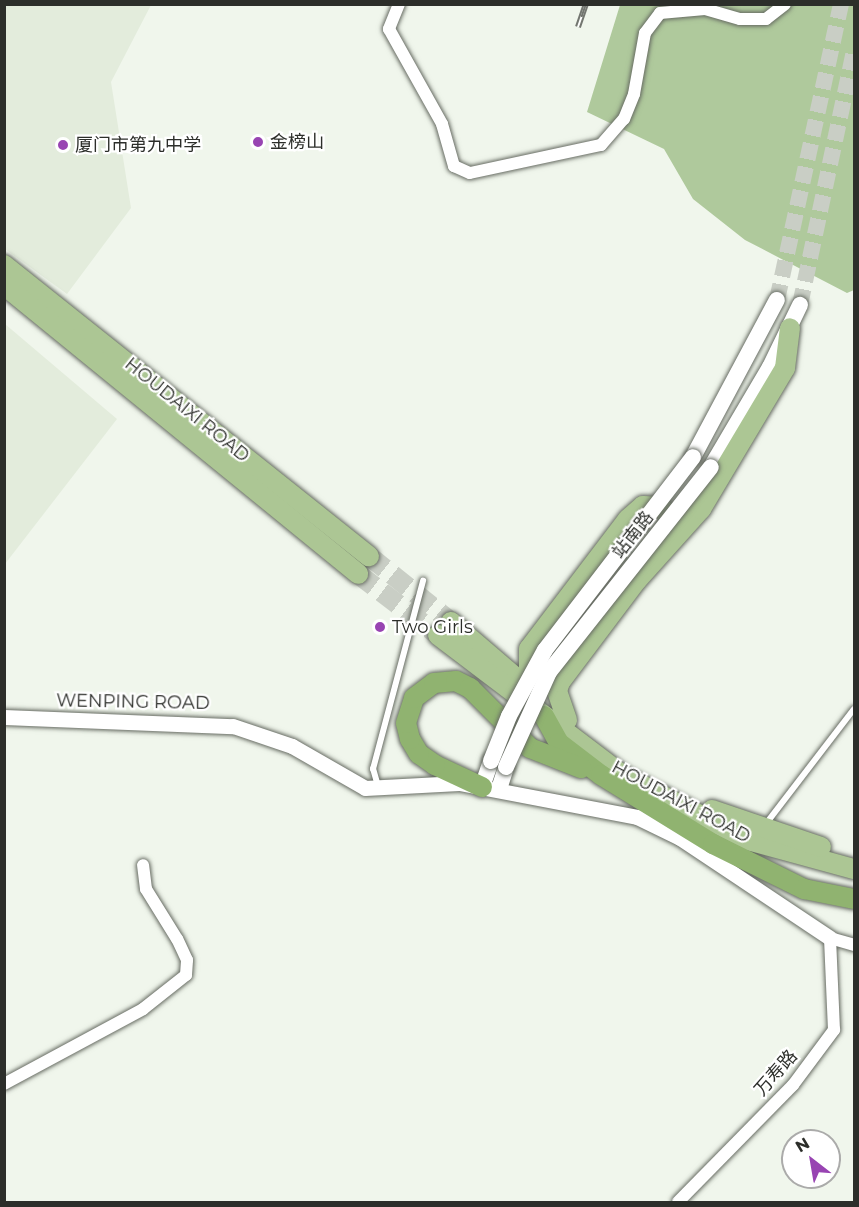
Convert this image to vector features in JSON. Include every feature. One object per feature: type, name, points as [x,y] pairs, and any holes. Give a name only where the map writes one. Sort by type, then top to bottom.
[{"type":"highway","points":[[490,788],[435,765],[419,754],[410,739],[406,723],[414,698],[434,683],[456,681],[470,688],[530,748],[606,778]]},
{"type":"highway","points":[[544,716],[559,743],[606,778],[740,859],[804,889],[855,899]]},
{"type":"highway","points":[[829,894],[855,893]]},
{"type":"main road","name":"HOUDAIXI ROAD","points":[[4,265],[369,556]]},
{"type":"main road","name":"HOUDAIXI ROAD","points":[[4,285],[358,574]]},
{"type":"main road","name":"站南路","points":[[490,788],[529,680],[545,650],[693,457],[777,300]]},
{"type":"main road","name":"站南路","points":[[499,764],[549,672],[711,467],[790,327],[800,305]]},
{"type":"main road","points":[[790,327],[785,368],[701,509],[659,555],[560,682],[557,691],[567,720],[606,751],[712,811],[855,858]]},
{"type":"main road","points":[[529,680],[529,649],[628,519],[651,504],[668,513],[673,529],[659,555]]},
{"type":"main road","name":"HOUDAIXI ROAD","points":[[567,720],[444,628],[544,716],[624,776],[748,840],[855,869]]},
{"type":"street","points":[[399,4],[389,29],[442,124],[454,166],[470,173],[594,150],[624,119],[634,94],[645,33],[660,13],[705,9],[740,19],[766,19],[786,4]]},
{"type":"street","name":"WENPING ROAD","points":[[4,717],[233,726],[292,746],[366,788],[378,786],[490,788],[637,817],[680,838],[830,938],[855,945]]},
{"type":"street","points":[[4,1084],[143,1009],[186,975],[187,960],[177,939],[146,889],[143,865]]},
{"type":"street","name":"万寿路","points":[[678,1203],[793,1085],[834,1030],[830,938]]},
{"type":"lane","points":[[378,786],[373,769],[423,581]]},
{"type":"lane","points":[[763,828],[855,709]]},
{"type":"shaded area","name":"厦门市第九中学","points":[[5,4],[151,5],[111,82],[131,208],[67,294],[5,249]]},
{"type":"shaded area","points":[[5,324],[117,419],[5,564]]},
{"type":"green space","points":[[620,5],[854,5],[854,290],[847,293],[745,240],[693,199],[664,149],[587,112]]},
{"type":"tunnel","points":[[777,300],[841,4]]},
{"type":"tunnel","points":[[800,305],[854,52]]},
{"type":"tunnel","points":[[369,556],[451,622]]},
{"type":"tunnel","points":[[358,574],[438,635]]},
{"type":"railway","points":[[578,27],[586,4]]},
{"type":"place","name":"金榜山","points":[[258,142]]},
{"type":"place","name":"厦门市第九中学","points":[[63,145]]},
{"type":"place","name":"Two Girls","points":[[380,627]]}]
